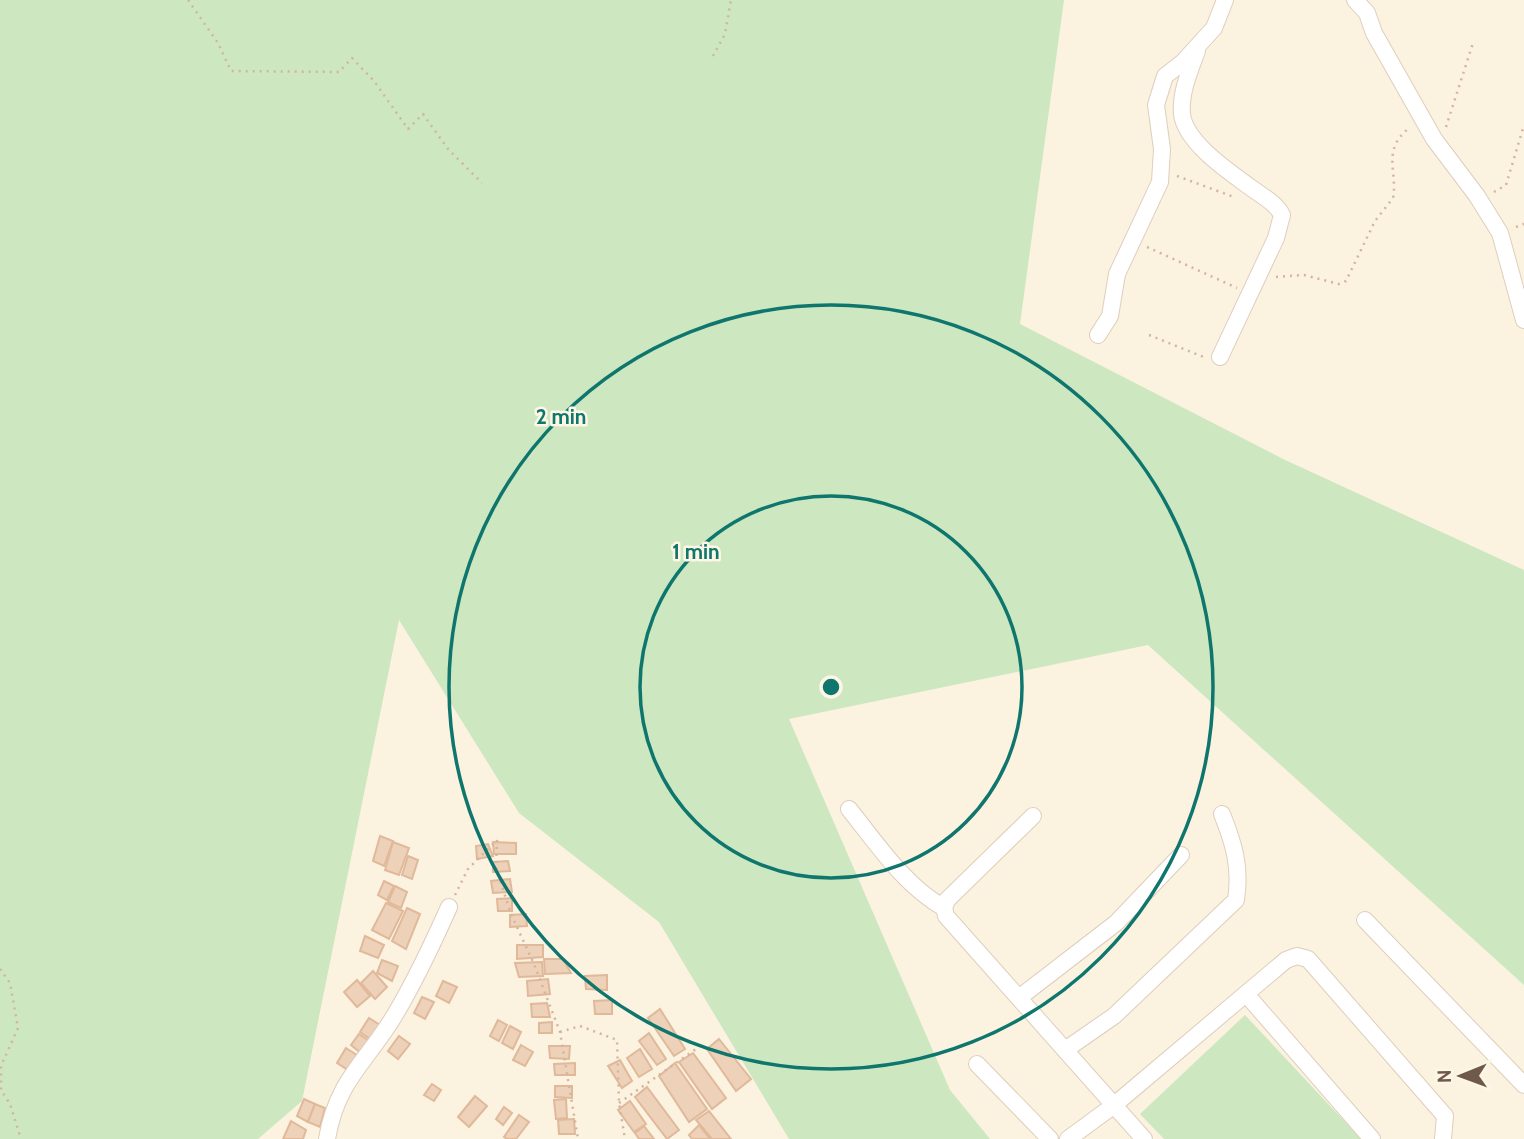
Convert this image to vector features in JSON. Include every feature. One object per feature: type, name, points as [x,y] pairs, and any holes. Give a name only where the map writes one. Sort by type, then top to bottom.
[{"type":"street","points":[[1098,335],[1110,316],[1116,274],[1160,182],[1162,149],[1156,105],[1165,76],[1214,28],[1225,0]]},
{"type":"street","points":[[1355,0],[1367,13],[1374,33],[1439,147],[1477,196],[1500,233],[1524,320]]},
{"type":"street","points":[[1199,45],[1187,80],[1181,111],[1185,128],[1245,183],[1279,208],[1282,215],[1276,238],[1220,357]]},
{"type":"street","points":[[849,809],[905,878],[924,897],[944,908]]},
{"type":"street","points":[[1065,1050],[1114,1016],[1236,900],[1240,874],[1236,851],[1222,814]]},
{"type":"street","points":[[1033,816],[947,900],[944,908],[946,916],[1143,1139]]},
{"type":"street","points":[[1020,997],[1116,923],[1181,855]]},
{"type":"street","points":[[327,1139],[331,1115],[340,1091],[395,1016],[449,907]]},
{"type":"street","points":[[1365,920],[1524,1085]]},
{"type":"street","points":[[1068,1139],[1113,1106],[1286,960],[1297,956],[1308,959],[1445,1116],[1443,1139]]},
{"type":"street","points":[[1246,995],[1372,1139]]},
{"type":"street","points":[[977,1064],[1050,1139]]},
{"type":"path","points":[[188,0],[218,43],[231,71],[339,72],[352,58],[374,81],[408,129],[423,114],[448,149],[482,183]]},
{"type":"path","points":[[713,56],[725,34],[731,0]]},
{"type":"path","points":[[1439,147],[1473,43]]},
{"type":"path","points":[[1131,243],[1251,289],[1291,275],[1316,277],[1339,284],[1346,281],[1370,229],[1393,198],[1391,168],[1395,147],[1406,129],[1424,120]]},
{"type":"path","points":[[1477,196],[1496,192],[1506,185],[1524,125]]},
{"type":"path","points":[[1160,174],[1174,175],[1237,198]]},
{"type":"path","points":[[1149,335],[1205,358],[1220,357]]},
{"type":"path","points":[[449,907],[468,869],[497,840],[496,868],[511,915],[534,964],[560,1032],[578,1139]]},
{"type":"path","points":[[0,969],[10,983],[18,1028],[1,1066],[1,1090],[10,1104],[21,1139]]},
{"type":"path","points":[[560,1032],[580,1026],[617,1040],[619,1104],[625,1139]]},
{"type":"path","points":[[619,1104],[696,1049]]},
{"type":"green space","points":[[0,0],[1064,0],[1020,324],[1283,459],[1524,570],[1524,985],[1148,645],[789,719],[950,1090],[990,1139],[789,1139],[659,922],[519,813],[399,620],[302,1101],[258,1139],[0,1139]]},
{"type":"green space","points":[[1245,1015],[1361,1139],[1164,1139],[1140,1114]]},
{"type":"building","points":[[380,836],[393,841],[384,866],[373,861]]},
{"type":"building","points":[[393,842],[409,848],[399,875],[385,870]]},
{"type":"building","points":[[493,842],[516,843],[516,854],[494,854]]},
{"type":"building","points":[[488,844],[493,856],[477,859],[476,846]]},
{"type":"building","points":[[408,856],[418,860],[412,879],[402,875]]},
{"type":"building","points":[[508,861],[510,871],[493,872],[493,862]]},
{"type":"building","points":[[510,879],[512,892],[493,893],[491,881]]},
{"type":"building","points":[[384,881],[394,886],[387,900],[378,895]]},
{"type":"building","points":[[395,886],[407,892],[401,908],[388,902]]},
{"type":"building","points":[[512,898],[512,911],[498,911],[497,899]]},
{"type":"building","points":[[386,903],[403,911],[389,939],[372,930]]},
{"type":"building","points":[[407,908],[420,914],[406,949],[392,941]]},
{"type":"building","points":[[526,914],[527,926],[510,927],[510,915]]},
{"type":"building","points":[[365,936],[384,945],[378,958],[360,951]]},
{"type":"building","points":[[517,945],[543,945],[543,957],[517,959]]},
{"type":"building","points":[[544,959],[563,959],[571,973],[545,974]]},
{"type":"building","points":[[382,960],[398,966],[392,981],[377,973]]},
{"type":"building","points":[[542,962],[543,976],[519,977],[515,963]]},
{"type":"building","points":[[373,971],[387,987],[375,999],[361,983]]},
{"type":"building","points":[[607,975],[607,990],[586,989],[585,976]]},
{"type":"building","points":[[548,979],[550,994],[528,996],[527,981]]},
{"type":"building","points":[[357,980],[370,996],[357,1007],[344,992]]},
{"type":"building","points":[[443,981],[457,987],[449,1003],[436,996]]},
{"type":"building","points":[[422,997],[434,1002],[425,1019],[414,1013]]},
{"type":"building","points":[[612,1000],[612,1014],[595,1014],[594,1001]]},
{"type":"building","points":[[547,1003],[550,1017],[532,1017],[531,1004]]},
{"type":"building","points":[[660,1009],[685,1049],[674,1056],[648,1018]]},
{"type":"building","points":[[369,1018],[380,1025],[370,1039],[360,1032]]},
{"type":"building","points":[[498,1020],[507,1025],[499,1041],[490,1036]]},
{"type":"building","points":[[552,1022],[552,1033],[539,1033],[539,1023]]},
{"type":"building","points":[[510,1026],[521,1032],[513,1049],[502,1043]]},
{"type":"building","points":[[649,1033],[666,1059],[657,1065],[639,1041]]},
{"type":"building","points":[[359,1034],[369,1041],[361,1053],[351,1045]]},
{"type":"building","points":[[399,1036],[410,1044],[398,1059],[388,1051]]},
{"type":"building","points":[[719,1039],[751,1079],[736,1091],[707,1049]]},
{"type":"building","points":[[521,1045],[533,1052],[525,1066],[513,1060]]},
{"type":"building","points":[[549,1046],[570,1046],[569,1059],[550,1058]]},
{"type":"building","points":[[346,1048],[360,1057],[351,1072],[337,1063]]},
{"type":"building","points":[[640,1049],[652,1069],[639,1077],[627,1058]]},
{"type":"building","points":[[693,1053],[726,1098],[712,1109],[679,1062]]},
{"type":"building","points":[[620,1060],[632,1081],[622,1088],[608,1066]]},
{"type":"building","points":[[575,1063],[575,1075],[555,1075],[554,1064]]},
{"type":"building","points":[[675,1063],[707,1109],[689,1122],[659,1076]]},
{"type":"building","points":[[432,1084],[441,1090],[434,1101],[424,1095]]},
{"type":"building","points":[[555,1086],[572,1086],[572,1098],[555,1097]]},
{"type":"building","points":[[647,1087],[679,1130],[667,1139],[635,1097]]},
{"type":"building","points":[[475,1096],[487,1106],[469,1127],[458,1117]]},
{"type":"building","points":[[304,1099],[315,1104],[308,1122],[297,1116]]},
{"type":"building","points":[[566,1099],[567,1118],[556,1119],[554,1100]]},
{"type":"building","points":[[630,1101],[646,1124],[634,1132],[618,1110]]},
{"type":"building","points":[[315,1104],[325,1108],[320,1127],[308,1122]]},
{"type":"building","points":[[504,1107],[512,1113],[503,1125],[496,1119]]},
{"type":"building","points":[[709,1111],[731,1139],[712,1139],[696,1120]]},
{"type":"building","points":[[519,1115],[529,1122],[516,1139],[507,1139],[504,1137]]},
{"type":"building","points":[[574,1119],[575,1134],[559,1134],[558,1120]]},
{"type":"building","points":[[291,1121],[306,1130],[303,1139],[283,1139]]},
{"type":"building","points":[[699,1125],[710,1139],[692,1139],[689,1135]]},
{"type":"building","points":[[644,1126],[654,1139],[639,1139],[635,1133]]}]
